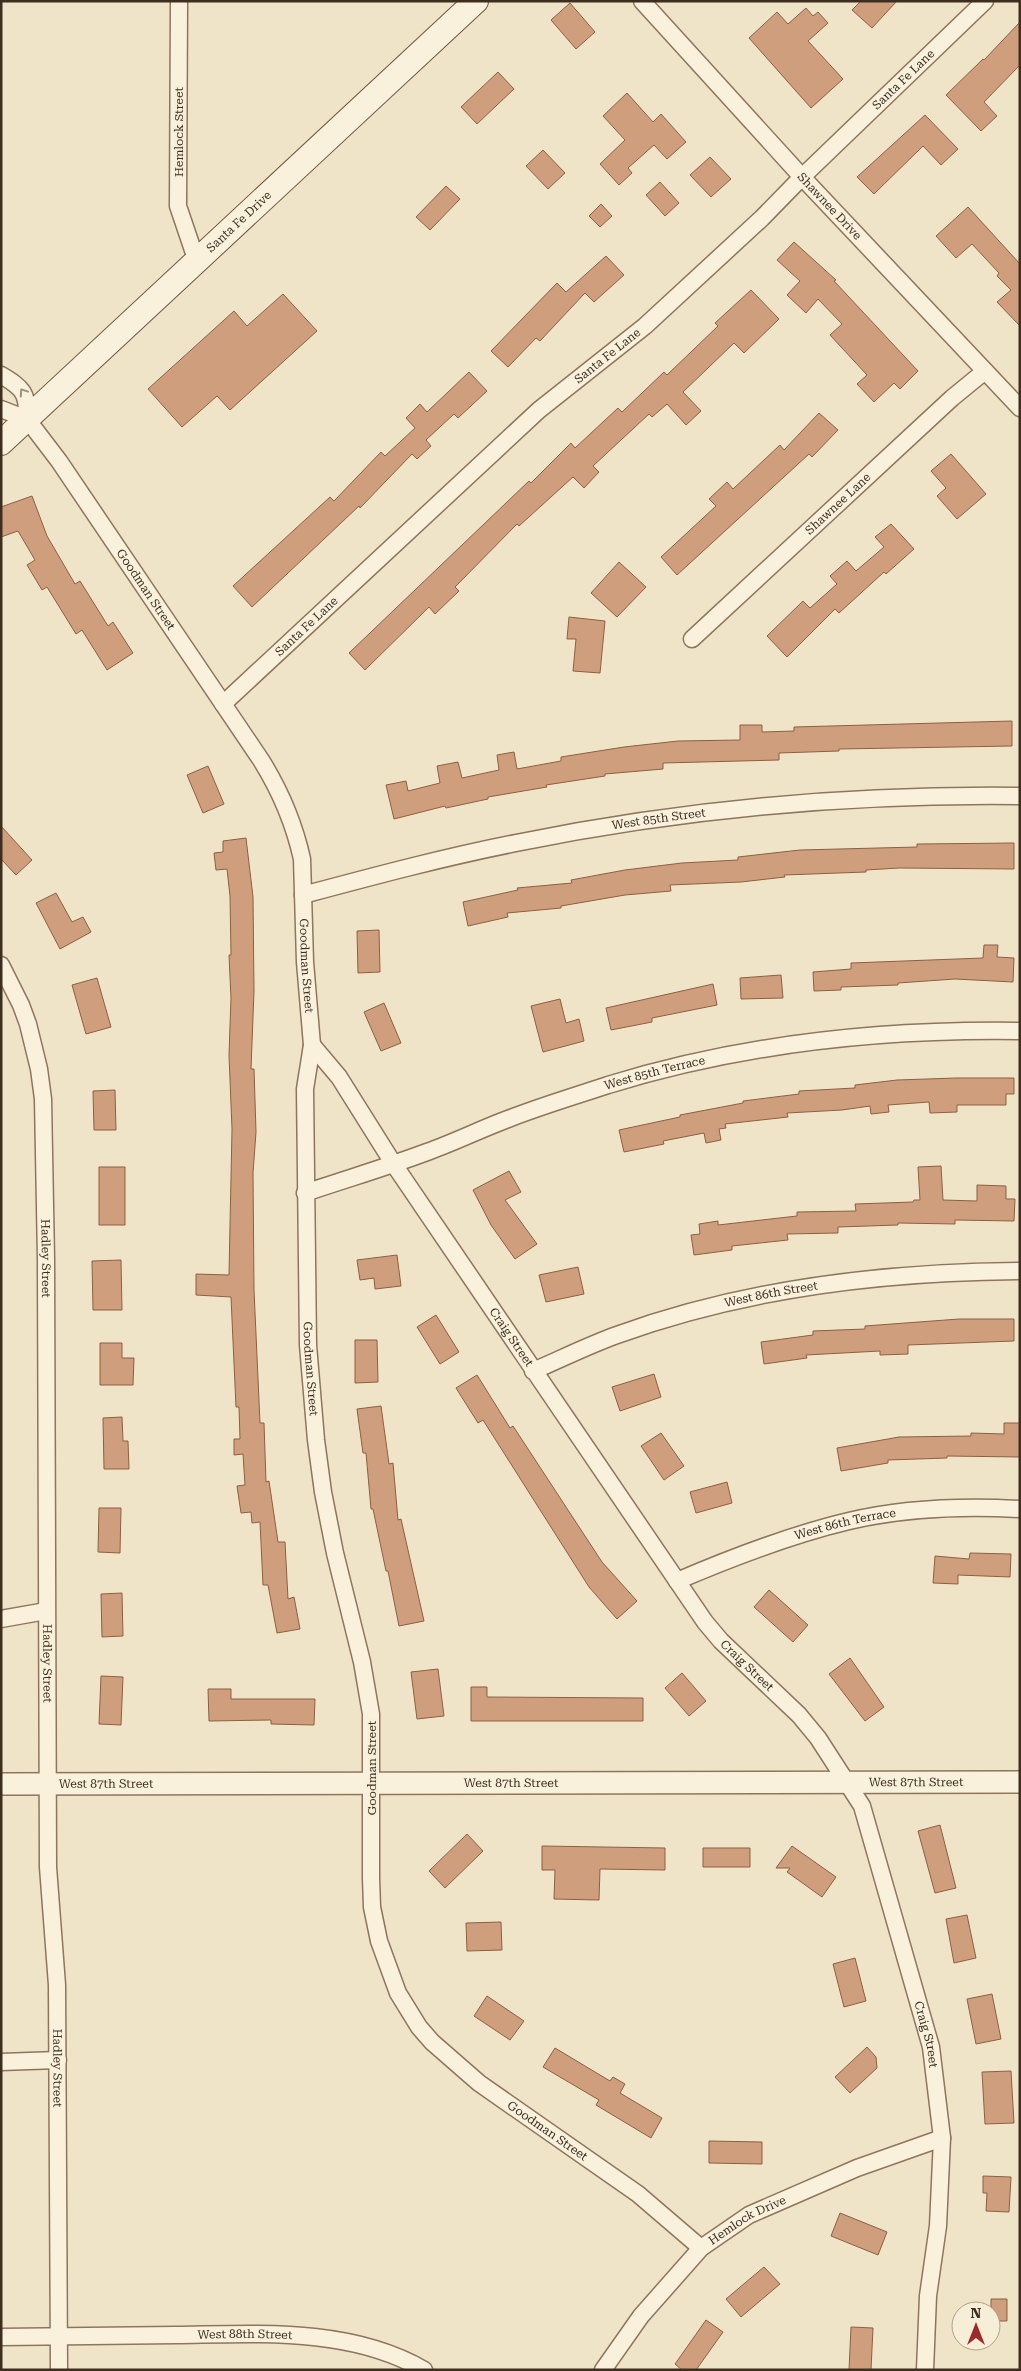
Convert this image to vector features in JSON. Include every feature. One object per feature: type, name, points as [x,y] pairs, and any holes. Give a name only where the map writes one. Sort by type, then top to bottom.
[{"type":"main road","name":"Santa Fe Drive","points":[[1,443],[196,259],[476,1]]},
{"type":"street","name":"Hemlock Street","points":[[179,1],[178,206],[196,259]]},
{"type":"street","name":"Shawnee Drive","points":[[642,1],[802,177],[1020,408]]},
{"type":"street","name":"Santa Fe Lane","points":[[224,704],[539,410],[645,326],[762,218],[984,1]]},
{"type":"street","name":"Shawnee Lane","points":[[692,639],[952,398],[985,371]]},
{"type":"street","points":[[1,375],[18,385],[28,400],[27,419],[1,409]]},
{"type":"street","name":"Goodman Street","points":[[27,419],[59,460],[261,760],[283,798],[302,859],[305,962],[312,1046],[305,1090],[307,1326],[316,1440],[335,1552],[362,1662],[371,1714],[371,1878],[372,1907],[378,1941],[398,1993],[432,2042],[479,2083],[638,2194],[701,2248]]},
{"type":"street","name":"West 85th Street","points":[[304,895],[515,843],[654,819],[803,802],[893,797],[1020,796]]},
{"type":"street","name":"Hadley Street","points":[[1,965],[8,988],[28,1024],[39,1070],[43,1100],[46,1270],[48,1867],[57,1985],[59,2370]]},
{"type":"street","name":"West 85th Terrace","points":[[305,1193],[427,1152],[509,1118],[609,1085],[716,1058],[784,1046],[888,1034],[969,1030],[1020,1031]]},
{"type":"street","name":"Craig Street","points":[[312,1046],[338,1077],[393,1163],[677,1581],[721,1641],[799,1715],[818,1738],[862,1806],[931,2047],[942,2138],[938,2226],[928,2296],[925,2370]]},
{"type":"street","name":"West 86th Street","points":[[533,1371],[616,1335],[715,1306],[780,1292],[875,1277],[951,1271],[1020,1271]]},
{"type":"street","name":"West 86th Terrace","points":[[677,1581],[741,1554],[850,1520],[908,1511],[984,1507],[1020,1509]]},
{"type":"street","points":[[1,1619],[46,1611]]},
{"type":"street","name":"West 87th Street","points":[[1,1784],[1020,1782]]},
{"type":"street","points":[[1,2062],[58,2060]]},
{"type":"street","name":"Hemlock Drive","points":[[603,2370],[641,2316],[701,2248],[749,2215],[857,2168],[942,2138]]},
{"type":"street","name":"West 88th Street","points":[[1,2337],[288,2335],[336,2340],[376,2350],[424,2370]]},
{"type":"building","points":[[861,1],[897,1],[872,28],[852,10]]},
{"type":"building","points":[[570,3],[595,32],[576,49],[551,20]]},
{"type":"building","points":[[806,8],[813,16],[818,12],[828,23],[808,41],[843,79],[811,108],[749,38],[777,12],[788,24]]},
{"type":"building","points":[[1020,22],[1020,65],[984,102],[997,116],[981,131],[946,95],[984,60]]},
{"type":"building","points":[[498,72],[514,89],[477,124],[461,107]]},
{"type":"building","points":[[627,93],[653,122],[661,114],[686,142],[667,159],[654,145],[628,168],[632,173],[619,185],[600,164],[625,140],[603,116]]},
{"type":"building","points":[[925,115],[958,149],[941,165],[923,146],[874,194],[857,177]]},
{"type":"building","points":[[543,150],[565,173],[548,189],[526,166]]},
{"type":"building","points":[[710,157],[731,179],[711,197],[690,175]]},
{"type":"building","points":[[660,182],[679,203],[665,216],[646,195]]},
{"type":"building","points":[[446,186],[460,199],[430,230],[416,217]]},
{"type":"building","points":[[601,204],[612,216],[600,227],[589,216]]},
{"type":"building","points":[[968,207],[1020,264],[1020,326],[997,302],[1011,290],[997,276],[999,273],[972,244],[956,258],[936,236]]},
{"type":"building","points":[[794,242],[836,280],[834,281],[918,371],[900,389],[894,383],[874,402],[857,384],[867,375],[830,335],[842,324],[818,299],[806,313],[787,295],[800,281],[777,260]]},
{"type":"building","points":[[606,256],[624,275],[594,302],[585,293],[540,341],[536,338],[508,367],[491,351],[557,283],[566,292]]},
{"type":"building","points":[[751,290],[779,319],[744,353],[734,343],[683,392],[701,411],[686,425],[667,404],[652,417],[649,414],[593,466],[599,472],[584,488],[573,477],[519,526],[517,524],[455,587],[459,591],[435,614],[429,607],[365,670],[349,653],[529,481],[531,483],[571,443],[575,448],[618,408],[622,412],[664,372],[667,375],[718,326],[715,323]]},
{"type":"building","points":[[283,294],[317,331],[230,410],[217,396],[182,427],[148,389],[234,311],[247,326]]},
{"type":"building","points":[[469,372],[487,391],[458,418],[454,414],[426,440],[431,446],[417,459],[412,454],[360,508],[359,506],[252,607],[233,586],[330,497],[334,501],[381,452],[385,456],[415,428],[406,418],[420,404],[427,412]]},
{"type":"building","points":[[819,413],[838,430],[812,457],[809,454],[677,575],[661,557],[716,506],[709,499],[727,482],[733,489],[780,445],[784,450]]},
{"type":"building","points":[[951,454],[986,494],[957,519],[937,496],[946,488],[931,471]]},
{"type":"building","points":[[32,496],[47,536],[75,584],[80,581],[108,626],[113,622],[133,653],[107,670],[82,630],[76,634],[47,587],[42,590],[27,565],[35,560],[18,531],[1,537],[1,507]]},
{"type":"building","points":[[891,524],[914,549],[886,574],[884,572],[839,613],[835,609],[787,657],[767,636],[803,601],[810,608],[837,584],[830,576],[847,561],[856,571],[884,547],[875,537]]},
{"type":"building","points":[[619,562],[646,587],[617,617],[591,593]]},
{"type":"building","points":[[569,617],[605,621],[600,673],[573,671],[576,639],[567,639]]},
{"type":"building","points":[[1012,721],[1012,746],[839,749],[839,751],[779,753],[779,760],[663,763],[663,769],[605,774],[605,776],[546,785],[547,787],[488,797],[488,799],[446,808],[445,806],[394,819],[386,785],[406,781],[408,791],[440,783],[437,766],[458,762],[462,778],[499,770],[497,755],[514,752],[517,769],[561,761],[561,757],[624,747],[678,741],[740,740],[740,725],[762,725],[762,732],[794,731],[794,727]]},
{"type":"building","points":[[208,766],[224,804],[203,813],[187,775]]},
{"type":"building","points":[[1,826],[32,860],[16,875],[1,859]]},
{"type":"building","points":[[246,838],[253,897],[254,991],[251,1069],[254,1069],[256,1132],[253,1173],[254,1290],[260,1423],[264,1423],[266,1482],[269,1481],[278,1542],[285,1542],[288,1599],[294,1597],[300,1629],[277,1633],[268,1585],[263,1585],[260,1522],[252,1523],[251,1512],[241,1513],[237,1486],[245,1485],[243,1454],[234,1455],[234,1439],[240,1439],[239,1407],[236,1407],[231,1297],[196,1295],[196,1274],[229,1275],[232,1129],[229,1055],[231,998],[229,955],[231,955],[230,896],[227,869],[216,870],[214,853],[223,852],[223,841]]},
{"type":"building","points":[[1014,843],[1014,869],[899,868],[866,870],[866,872],[784,875],[785,877],[741,882],[670,885],[671,891],[625,895],[561,906],[561,908],[507,913],[508,917],[468,926],[463,902],[518,890],[517,888],[572,883],[571,880],[625,870],[682,863],[738,860],[738,857],[800,850],[917,847],[917,844]]},
{"type":"building","points":[[56,893],[72,922],[83,917],[91,932],[60,949],[36,903]]},
{"type":"building","points":[[379,930],[380,972],[358,973],[357,931]]},
{"type":"building","points":[[984,945],[998,945],[997,957],[1014,958],[1013,982],[955,979],[898,983],[898,985],[841,987],[841,990],[814,991],[813,972],[851,969],[851,963],[983,958]]},
{"type":"building","points":[[781,975],[783,998],[741,999],[740,978]]},
{"type":"building","points":[[97,978],[111,1027],[86,1034],[72,985]]},
{"type":"building","points":[[713,984],[717,1005],[652,1018],[652,1022],[611,1030],[606,1008]]},
{"type":"building","points":[[560,999],[566,1023],[579,1019],[584,1041],[543,1052],[531,1006]]},
{"type":"building","points":[[384,1003],[401,1043],[381,1051],[364,1012]]},
{"type":"building","points":[[1014,1078],[1014,1094],[1006,1094],[1006,1105],[957,1105],[957,1112],[930,1113],[929,1102],[888,1105],[889,1112],[871,1114],[870,1106],[842,1110],[787,1113],[788,1117],[725,1124],[726,1128],[719,1129],[721,1140],[706,1143],[704,1133],[663,1141],[664,1144],[624,1152],[619,1130],[680,1117],[680,1115],[743,1103],[743,1101],[799,1094],[799,1091],[855,1088],[855,1085],[897,1080]]},
{"type":"building","points":[[115,1090],[116,1130],[94,1130],[93,1091]]},
{"type":"building","points":[[941,1166],[943,1200],[977,1201],[977,1185],[1006,1186],[1006,1199],[1015,1199],[1014,1221],[955,1220],[955,1224],[898,1223],[898,1225],[838,1227],[838,1233],[787,1234],[788,1240],[732,1246],[732,1250],[694,1255],[691,1235],[700,1234],[699,1224],[718,1221],[718,1225],[797,1216],[797,1212],[856,1211],[855,1204],[913,1202],[914,1200],[920,1200],[918,1167]]},
{"type":"building","points":[[99,1167],[125,1167],[125,1225],[99,1225]]},
{"type":"building","points":[[509,1171],[521,1192],[505,1200],[537,1244],[515,1259],[491,1225],[473,1190]]},
{"type":"building","points":[[397,1255],[401,1286],[375,1289],[374,1278],[360,1280],[357,1260]]},
{"type":"building","points":[[121,1260],[122,1310],[93,1310],[92,1261]]},
{"type":"building","points":[[578,1267],[584,1294],[546,1302],[539,1275]]},
{"type":"building","points":[[436,1315],[459,1352],[440,1364],[417,1327]]},
{"type":"building","points":[[959,1319],[1014,1319],[1014,1341],[908,1345],[908,1354],[880,1355],[880,1351],[806,1355],[807,1358],[764,1364],[761,1342],[813,1335],[813,1331],[865,1329],[865,1326]]},
{"type":"building","points":[[355,1340],[377,1340],[378,1382],[355,1383]]},
{"type":"building","points":[[100,1343],[122,1343],[122,1358],[134,1358],[133,1385],[100,1385]]},
{"type":"building","points":[[654,1374],[661,1397],[620,1411],[612,1387]]},
{"type":"building","points":[[477,1375],[510,1428],[513,1426],[602,1562],[637,1601],[617,1619],[589,1587],[483,1420],[478,1423],[456,1388]]},
{"type":"building","points":[[381,1406],[389,1464],[393,1463],[398,1520],[401,1519],[424,1621],[399,1626],[388,1571],[386,1571],[373,1509],[371,1509],[366,1453],[363,1453],[357,1409]]},
{"type":"building","points":[[122,1417],[123,1441],[128,1441],[129,1469],[104,1469],[103,1418]]},
{"type":"building","points":[[1004,1423],[1020,1423],[1020,1457],[947,1456],[947,1458],[888,1460],[888,1463],[841,1471],[837,1448],[899,1437],[971,1436],[971,1433],[1004,1434]]},
{"type":"building","points":[[661,1433],[684,1466],[664,1480],[641,1446]]},
{"type":"building","points":[[727,1482],[732,1503],[696,1513],[690,1492]]},
{"type":"building","points":[[99,1508],[121,1508],[120,1553],[98,1552]]},
{"type":"building","points":[[970,1553],[1011,1554],[1010,1577],[958,1575],[958,1584],[933,1583],[935,1556],[969,1559]]},
{"type":"building","points":[[769,1590],[808,1625],[793,1642],[754,1607]]},
{"type":"building","points":[[122,1593],[123,1636],[102,1637],[101,1594]]},
{"type":"building","points":[[850,1658],[884,1707],[865,1721],[829,1674]]},
{"type":"building","points":[[438,1669],[444,1716],[417,1719],[411,1672]]},
{"type":"building","points":[[682,1673],[706,1701],[689,1716],[665,1688]]},
{"type":"building","points":[[101,1676],[123,1677],[121,1725],[99,1724]]},
{"type":"building","points":[[471,1687],[487,1687],[487,1697],[643,1698],[643,1721],[471,1721]]},
{"type":"building","points":[[208,1689],[231,1689],[231,1699],[315,1699],[314,1725],[271,1724],[271,1720],[209,1721]]},
{"type":"building","points":[[940,1825],[956,1888],[935,1893],[918,1831]]},
{"type":"building","points":[[467,1834],[483,1851],[445,1888],[429,1871]]},
{"type":"building","points":[[542,1846],[665,1848],[665,1870],[600,1869],[599,1900],[554,1899],[555,1870],[542,1870]]},
{"type":"building","points":[[792,1846],[836,1877],[822,1897],[787,1872],[790,1868],[776,1868]]},
{"type":"building","points":[[703,1848],[750,1848],[750,1867],[703,1867]]},
{"type":"building","points":[[967,1915],[976,1958],[954,1963],[946,1919]]},
{"type":"building","points":[[501,1922],[502,1950],[467,1951],[466,1923]]},
{"type":"building","points":[[855,1958],[866,2001],[844,2007],[833,1964]]},
{"type":"building","points":[[992,1994],[1001,2039],[976,2044],[967,1999]]},
{"type":"building","points":[[487,1996],[524,2021],[510,2040],[474,2016]]},
{"type":"building","points":[[867,2047],[876,2057],[877,2068],[850,2093],[835,2077]]},
{"type":"building","points":[[555,2048],[610,2081],[613,2077],[625,2084],[620,2093],[662,2118],[651,2138],[596,2105],[599,2100],[543,2067]]},
{"type":"building","points":[[1011,2071],[1014,2123],[985,2124],[982,2072]]},
{"type":"building","points":[[709,2141],[762,2142],[762,2164],[709,2163]]},
{"type":"building","points":[[983,2176],[1011,2177],[1009,2212],[986,2211],[987,2193],[983,2193]]},
{"type":"building","points":[[840,2213],[887,2232],[878,2255],[831,2236]]},
{"type":"building","points":[[764,2267],[780,2284],[741,2317],[726,2299]]},
{"type":"building","points":[[991,2299],[1007,2299],[1007,2321],[1001,2321],[1001,2301],[991,2301]]},
{"type":"building","points":[[706,2320],[723,2332],[696,2370],[682,2370],[675,2364]]},
{"type":"building","points":[[851,2327],[873,2328],[871,2370],[849,2370]]}]
